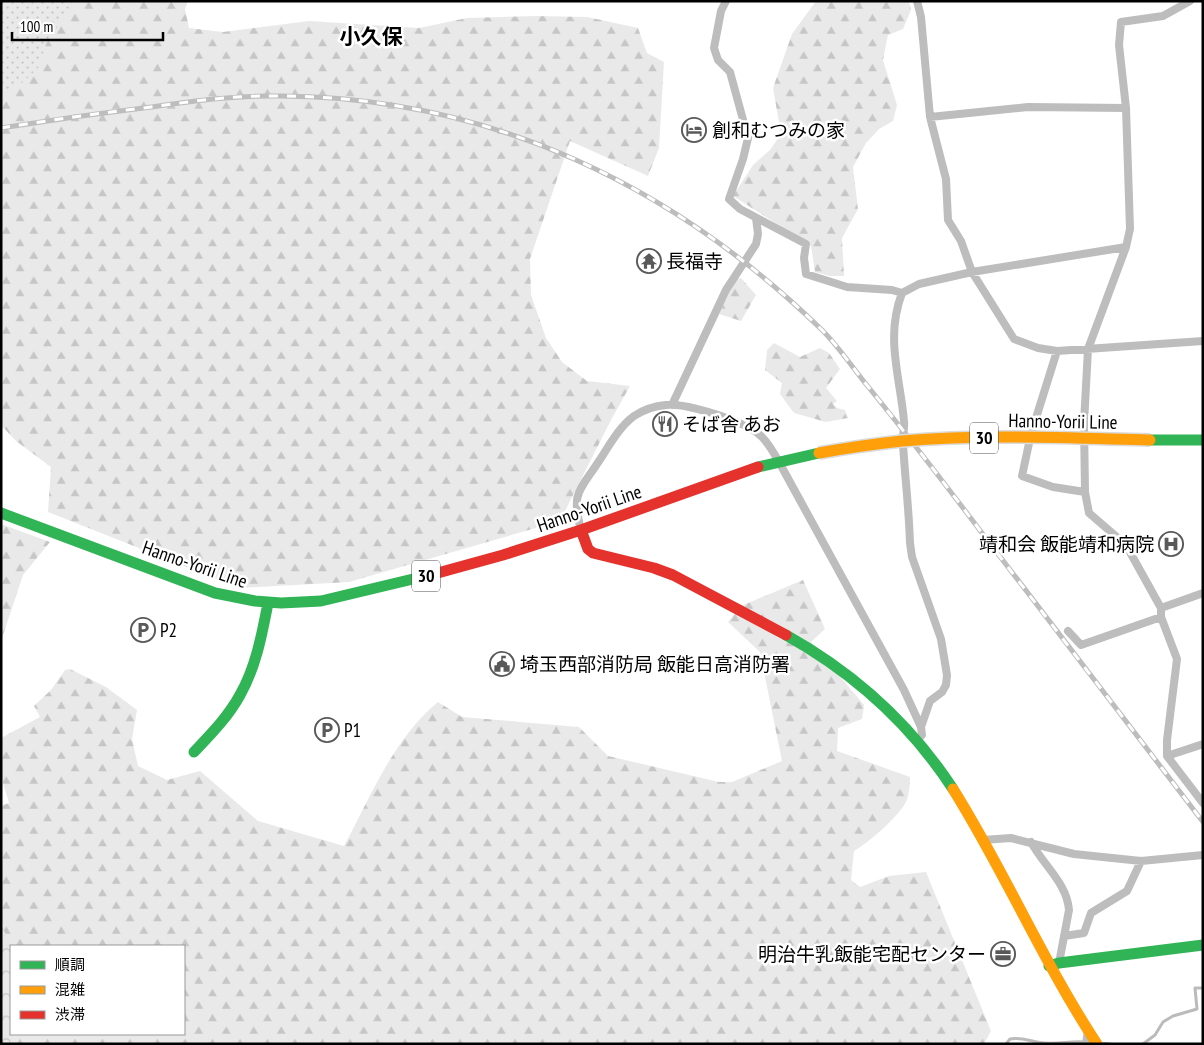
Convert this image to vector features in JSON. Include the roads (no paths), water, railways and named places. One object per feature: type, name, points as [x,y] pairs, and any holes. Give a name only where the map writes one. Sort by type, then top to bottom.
[{"type":"main road","name":"Hanno-Yorii Line","points":[[1,513],[215,593],[248,601],[268,603],[321,601],[438,573],[503,555],[581,530],[750,470],[819,453],[889,442],[958,437],[1203,440]]},
{"type":"main road","points":[[581,530],[588,549],[593,553],[636,563],[672,575],[697,587],[828,660],[892,711],[917,740],[954,789],[1097,1044]]},
{"type":"main road","points":[[194,752],[217,727],[238,699],[258,646],[268,603]]},
{"type":"main road","points":[[1054,965],[1203,945]]},
{"type":"street","points":[[726,1],[714,48],[718,60],[730,72],[748,138],[743,159],[729,198],[740,209],[806,244],[804,258],[806,274],[847,287],[892,290],[902,293]]},
{"type":"street","points":[[917,1],[921,17],[930,117],[946,179],[948,220],[961,241],[972,272],[1014,339],[1038,348],[1057,351],[1203,341]]},
{"type":"street","points":[[1190,1],[1163,16],[1121,22],[1119,45],[1126,108],[1130,229],[1126,247],[1088,349],[1084,423],[1084,492],[1089,513],[1126,545],[1161,608],[1161,617],[1178,658],[1167,740],[1167,756],[1203,803]]},
{"type":"street","points":[[930,117],[1028,107],[1126,108]]},
{"type":"street","points":[[672,405],[726,290],[756,244],[758,234],[756,218]]},
{"type":"street","points":[[921,727],[930,701],[942,692],[948,675],[941,639],[912,558],[910,543],[903,442],[905,424],[894,358],[893,338],[897,306],[902,293],[920,284],[972,272],[1126,247]]},
{"type":"street","points":[[1057,351],[1031,434],[1022,476],[1053,487],[1084,492]]},
{"type":"street","points":[[581,530],[576,512],[577,494],[620,430],[634,417],[656,407],[672,405],[692,408],[750,428],[762,436],[779,462],[904,690],[921,727],[922,735],[917,740]]},
{"type":"street","points":[[1161,608],[1203,593]]},
{"type":"street","points":[[1068,631],[1081,645],[1161,617]]},
{"type":"street","points":[[1167,756],[1203,744]]},
{"type":"street","points":[[983,840],[1011,838],[1074,854],[1141,861],[1203,855]]},
{"type":"street","points":[[1031,842],[1037,854],[1061,885],[1068,901],[1069,910],[1064,936],[1054,965]]},
{"type":"street","points":[[1064,936],[1084,933],[1090,913],[1127,891],[1141,861]]},
{"type":"street","points":[[1086,1044],[1088,1030]]},
{"type":"waterway","points":[[1143,1044],[1155,1035],[1163,1022],[1173,1016],[1197,1009],[1195,988],[1203,988]]},
{"type":"waterway","points":[[1006,1044],[1010,1039],[1015,1038],[1045,1043],[1084,1042]]},
{"type":"waterway","points":[[1098,1043],[1110,1044]]},
{"type":"railway","points":[[1,128],[231,97],[280,96],[357,100],[432,113],[504,132],[574,159],[640,193],[704,232],[765,278],[829,337],[940,478],[1203,822]]},
{"type":"place","name":"創和むつみの家","points":[[694,130]]},
{"type":"place","name":"長福寺","points":[[649,261]]},
{"type":"place","name":"そば舎 あお","points":[[665,424]]},
{"type":"place","name":"靖和会 飯能靖和病院","points":[[1171,544]]},
{"type":"place","name":"P2","points":[[143,630]]},
{"type":"place","name":"埼玉西部消防局 飯能日高消防署","points":[[502,664]]},
{"type":"place","name":"P1","points":[[327,730]]},
{"type":"place","name":"明治牛乳飯能宅配センター","points":[[1003,954]]},
{"type":"district","name":"小久保","points":[[371,37]]}]
